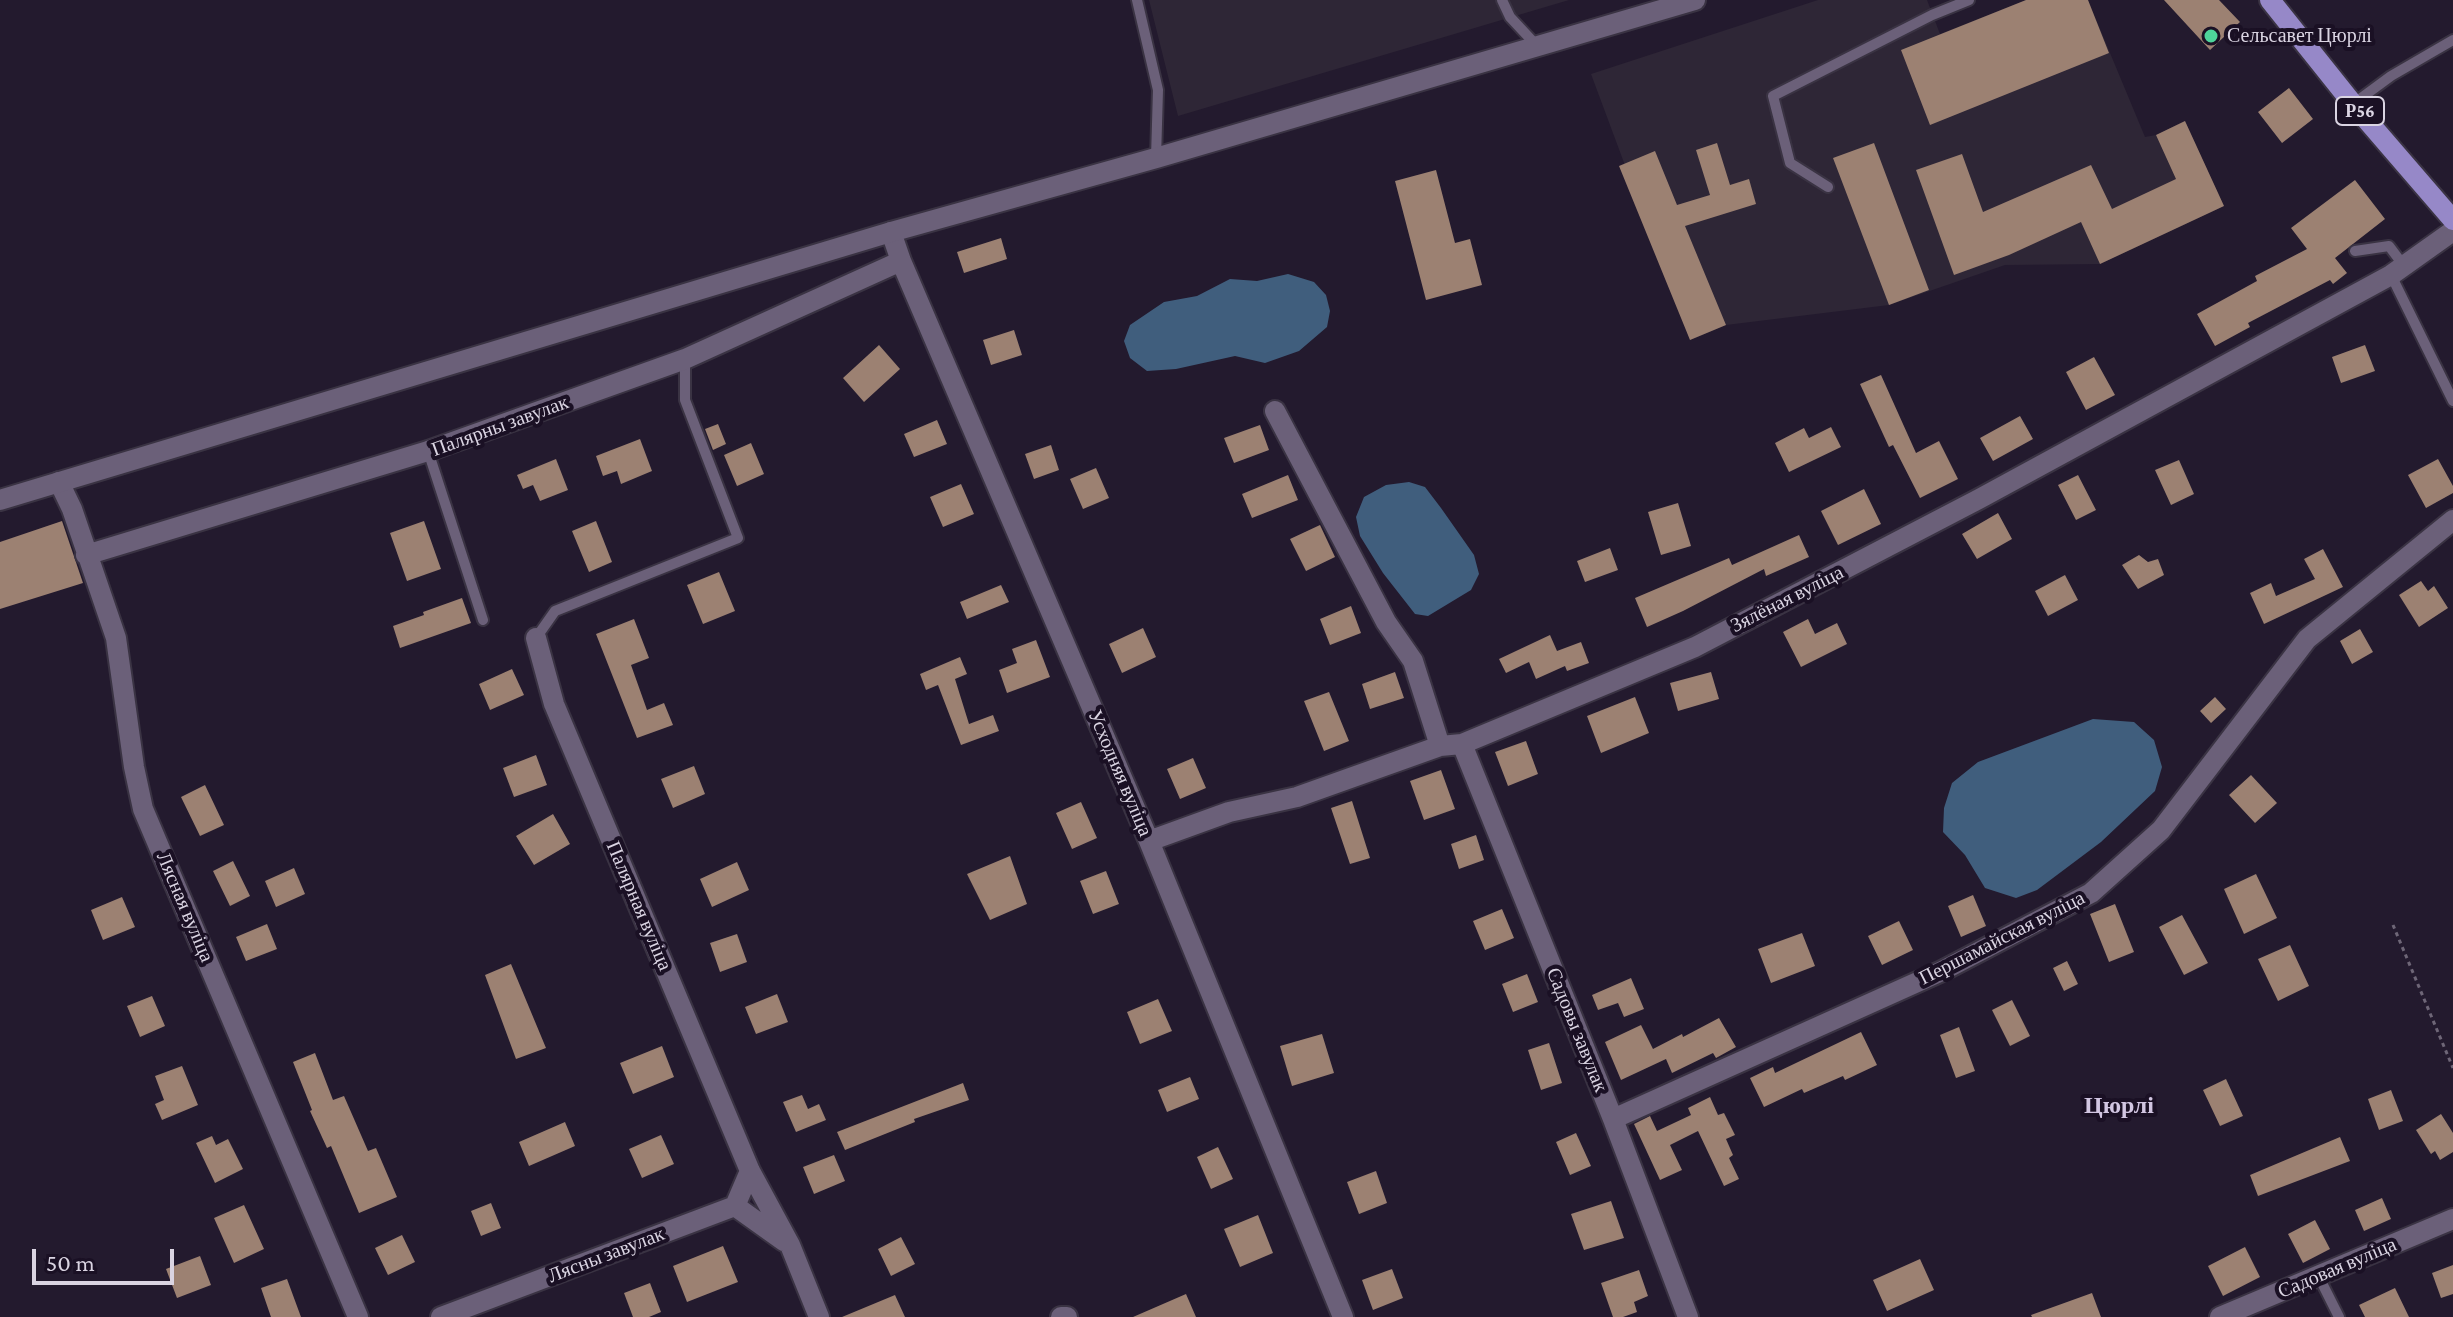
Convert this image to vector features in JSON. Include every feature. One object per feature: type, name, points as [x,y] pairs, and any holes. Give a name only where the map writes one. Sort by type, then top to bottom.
[{"type":"main road","name":"Р56","points":[[2270,0],[2353,104],[2453,220]]},
{"type":"street","points":[[0,500],[891,232],[1695,0]]},
{"type":"street","name":"Зялёная вуліца","points":[[1149,841],[1229,812],[1297,797],[1440,746],[1462,744],[1695,647],[1979,499],[2398,270],[2453,231]]},
{"type":"street","name":"Усходняя вуліца","points":[[891,232],[1149,841],[1343,1317]]},
{"type":"street","name":"Палярны завулак","points":[[86,555],[428,451],[685,359],[901,261]]},
{"type":"street","points":[[1275,411],[1386,622],[1413,661],[1440,746]]},
{"type":"street","name":"Лясная вуліца","points":[[59,482],[72,509],[116,638],[143,809],[358,1317]]},
{"type":"street","name":"Першамайская вуліца","points":[[1613,1119],[1942,971],[2091,893],[2161,830],[2307,639],[2453,520]]},
{"type":"street","name":"Палярная вуліца","points":[[536,638],[554,704],[750,1171]]},
{"type":"street","name":"Садовы завулак","points":[[1462,744],[1613,1119],[1688,1317]]},
{"type":"street","points":[[750,1171],[735,1206],[790,1245]]},
{"type":"street","points":[[750,1171],[790,1245],[819,1317]]},
{"type":"street","name":"Лясны завулак","points":[[441,1317],[735,1206]]},
{"type":"street","name":"Садовая вуліца","points":[[2220,1317],[2453,1219]]},
{"type":"street","points":[[1061,1317],[1067,1317]]},
{"type":"lane","points":[[1137,0],[1158,90],[1156,158]]},
{"type":"lane","points":[[1502,0],[1510,17],[1537,46]]},
{"type":"lane","points":[[1828,187],[1790,163],[1773,96],[1932,15],[1969,0]]},
{"type":"lane","points":[[2353,104],[2391,76],[2453,40]]},
{"type":"lane","points":[[2355,251],[2389,246],[2453,401]]},
{"type":"lane","points":[[536,638],[555,611],[738,538],[685,400],[685,359]]},
{"type":"lane","points":[[428,451],[483,620]]},
{"type":"lane","points":[[2319,1277],[2339,1317]]},
{"type":"path","points":[[2393,925],[2453,1068]]},
{"type":"shaded area","points":[[1149,0],[1569,0],[1178,116]]},
{"type":"shaded area","points":[[1818,0],[1927,0],[1940,34],[2026,0],[2088,0],[2145,137],[2185,121],[2224,206],[2100,264],[2005,265],[1889,305],[1726,325],[1690,340],[1591,74]]},
{"type":"water","points":[[1288,274],[1314,282],[1326,295],[1330,311],[1327,327],[1299,351],[1265,363],[1235,356],[1176,369],[1147,371],[1130,358],[1124,341],[1130,325],[1164,302],[1197,296],[1230,279],[1257,281]]},
{"type":"water","points":[[1409,482],[1425,487],[1441,508],[1474,555],[1479,574],[1471,590],[1428,616],[1415,614],[1383,573],[1360,536],[1356,517],[1364,497],[1386,485]]},
{"type":"water","points":[[2093,719],[2134,722],[2154,740],[2162,767],[2155,791],[2101,842],[2037,890],[2016,898],[1985,888],[1965,855],[1943,832],[1944,808],[1952,783],[1978,762]]},
{"type":"building","points":[[2026,0],[2088,0],[2109,53],[1930,125],[1901,50]]},
{"type":"building","name":"Сельсавет Цюрлі","points":[[2164,0],[2219,0],[2240,22],[2210,50]]},
{"type":"building","points":[[2289,88],[2313,119],[2282,143],[2258,112]]},
{"type":"building","points":[[2185,121],[2224,206],[2100,264],[2081,222],[2009,255],[1954,275],[1916,170],[1962,154],[1983,212],[2091,165],[2112,209],[2176,179],[2156,135]]},
{"type":"building","points":[[1717,143],[1730,185],[1749,179],[1756,204],[1685,226],[1726,325],[1690,340],[1619,166],[1655,151],[1677,205],[1710,195],[1696,150]]},
{"type":"building","points":[[1874,143],[1929,290],[1889,305],[1833,158]]},
{"type":"building","points":[[1436,170],[1455,243],[1470,239],[1482,285],[1426,300],[1395,181]]},
{"type":"building","points":[[2355,180],[2385,219],[2335,258],[2347,273],[2333,284],[2330,280],[2248,323],[2250,327],[2215,346],[2197,314],[2257,281],[2255,276],[2307,249],[2291,228]]},
{"type":"building","points":[[1001,238],[1007,259],[964,273],[957,252]]},
{"type":"building","points":[[1014,330],[1022,355],[991,365],[983,340]]},
{"type":"building","points":[[879,345],[900,369],[864,402],[843,378]]},
{"type":"building","points":[[2365,345],[2375,371],[2341,383],[2332,357]]},
{"type":"building","points":[[2094,357],[2115,395],[2086,410],[2066,372]]},
{"type":"building","points":[[1881,375],[1916,453],[1939,441],[1958,479],[1920,498],[1893,445],[1889,447],[1860,384]]},
{"type":"building","points":[[2020,416],[2033,439],[1993,461],[1980,438]]},
{"type":"building","points":[[937,420],[947,444],[914,457],[904,434]]},
{"type":"building","points":[[718,424],[726,444],[713,450],[705,429]]},
{"type":"building","points":[[1260,425],[1269,450],[1234,463],[1224,438]]},
{"type":"building","points":[[1831,427],[1841,447],[1789,472],[1775,443],[1804,428],[1809,438]]},
{"type":"building","points":[[640,439],[652,471],[621,484],[617,471],[603,476],[596,456]]},
{"type":"building","points":[[751,443],[764,474],[737,486],[724,455]]},
{"type":"building","points":[[1051,445],[1059,470],[1034,479],[1025,454]]},
{"type":"building","points":[[556,459],[568,490],[540,501],[533,485],[523,489],[517,475]]},
{"type":"building","points":[[2438,459],[2453,486],[2453,493],[2426,508],[2408,475]]},
{"type":"building","points":[[2179,460],[2194,494],[2171,505],[2155,470]]},
{"type":"building","points":[[1096,468],[1109,498],[1083,509],[1070,479]]},
{"type":"building","points":[[1288,475],[1298,500],[1252,518],[1242,494]]},
{"type":"building","points":[[2078,475],[2096,510],[2076,520],[2058,485]]},
{"type":"building","points":[[961,484],[974,514],[943,527],[930,497]]},
{"type":"building","points":[[1864,489],[1881,524],[1838,545],[1821,511]]},
{"type":"building","points":[[1678,503],[1691,546],[1661,555],[1648,512]]},
{"type":"building","points":[[1998,513],[2012,539],[1977,559],[1962,534]]},
{"type":"building","points":[[62,521],[83,583],[0,609],[0,542]]},
{"type":"building","points":[[424,521],[441,569],[407,581],[390,533]]},
{"type":"building","points":[[596,521],[612,562],[589,572],[572,531]]},
{"type":"building","points":[[1320,525],[1335,557],[1306,571],[1290,539]]},
{"type":"building","points":[[1799,535],[1809,557],[1766,576],[1764,569],[1647,627],[1635,598],[1729,558],[1732,565]]},
{"type":"building","points":[[1610,548],[1618,570],[1585,582],[1577,561]]},
{"type":"building","points":[[2323,549],[2343,587],[2264,624],[2250,593],[2271,583],[2276,596],[2315,579],[2304,559]]},
{"type":"building","points":[[2139,555],[2148,562],[2158,559],[2164,575],[2138,589],[2122,565]]},
{"type":"building","points":[[719,572],[735,611],[703,624],[687,585]]},
{"type":"building","points":[[2065,575],[2078,600],[2048,616],[2035,591]]},
{"type":"building","points":[[2421,581],[2428,591],[2434,586],[2448,608],[2419,627],[2399,595]]},
{"type":"building","points":[[1001,585],[1009,602],[967,619],[960,602]]},
{"type":"building","points":[[462,598],[471,623],[400,648],[393,626]]},
{"type":"building","points":[[1351,606],[1361,633],[1330,645],[1320,619]]},
{"type":"building","points":[[634,619],[649,658],[631,665],[647,710],[664,703],[673,725],[637,738],[596,634]]},
{"type":"building","points":[[1808,619],[1815,634],[1837,623],[1847,644],[1801,667],[1783,632]]},
{"type":"building","points":[[1143,628],[1156,657],[1122,673],[1109,644]]},
{"type":"building","points":[[2360,629],[2373,652],[2352,664],[2340,641]]},
{"type":"building","points":[[1550,635],[1557,651],[1581,642],[1589,663],[1567,671],[1565,666],[1536,679],[1529,662],[1506,673],[1499,659]]},
{"type":"building","points":[[1036,640],[1050,677],[1007,693],[999,670],[1017,663],[1012,649]]},
{"type":"building","points":[[960,657],[967,674],[955,679],[969,724],[993,715],[999,731],[961,745],[938,685],[926,690],[920,674]]},
{"type":"building","points":[[512,669],[524,695],[490,710],[479,684]]},
{"type":"building","points":[[1395,672],[1404,698],[1370,709],[1362,684]]},
{"type":"building","points":[[1711,672],[1719,699],[1678,711],[1670,683]]},
{"type":"building","points":[[1329,692],[1349,741],[1324,751],[1304,701]]},
{"type":"building","points":[[1635,697],[1649,733],[1601,753],[1587,716]]},
{"type":"building","points":[[2215,697],[2226,709],[2211,723],[2200,711]]},
{"type":"building","points":[[1526,741],[1538,774],[1508,786],[1495,752]]},
{"type":"building","points":[[536,755],[547,785],[514,797],[503,768]]},
{"type":"building","points":[[1193,758],[1206,788],[1180,799],[1167,769]]},
{"type":"building","points":[[694,766],[705,794],[673,808],[661,779]]},
{"type":"building","points":[[1441,770],[1455,809],[1424,820],[1410,781]]},
{"type":"building","points":[[2251,775],[2277,803],[2255,823],[2229,795]]},
{"type":"building","points":[[205,785],[224,825],[200,836],[181,797]]},
{"type":"building","points":[[1352,801],[1370,858],[1350,864],[1331,808]]},
{"type":"building","points":[[1081,802],[1097,838],[1072,849],[1056,813]]},
{"type":"building","points":[[553,814],[570,844],[534,865],[516,836]]},
{"type":"building","points":[[1476,835],[1484,860],[1459,869],[1451,844]]},
{"type":"building","points":[[1010,856],[1027,904],[990,920],[967,874]]},
{"type":"building","points":[[233,861],[250,896],[230,906],[213,871]]},
{"type":"building","points":[[737,862],[749,890],[712,907],[700,879]]},
{"type":"building","points":[[294,868],[305,894],[276,907],[265,881]]},
{"type":"building","points":[[1106,871],[1119,904],[1093,914],[1080,881]]},
{"type":"building","points":[[2256,874],[2277,918],[2244,934],[2224,889]]},
{"type":"building","points":[[1973,895],[1986,926],[1961,937],[1948,906]]},
{"type":"building","points":[[122,897],[135,927],[103,940],[91,910]]},
{"type":"building","points":[[2115,904],[2134,952],[2109,962],[2090,914]]},
{"type":"building","points":[[1502,909],[1514,938],[1485,950],[1473,921]]},
{"type":"building","points":[[2182,915],[2208,963],[2184,975],[2159,927]]},
{"type":"building","points":[[1899,921],[1913,950],[1882,965],[1868,936]]},
{"type":"building","points":[[267,924],[277,949],[246,961],[236,937]]},
{"type":"building","points":[[1802,933],[1815,966],[1771,983],[1758,949]]},
{"type":"building","points":[[737,934],[747,962],[720,972],[710,943]]},
{"type":"building","points":[[2290,945],[2309,986],[2278,1001],[2258,959]]},
{"type":"building","points":[[2067,961],[2078,984],[2064,991],[2053,968]]},
{"type":"building","points":[[511,964],[546,1048],[516,1059],[485,975]]},
{"type":"building","points":[[1527,974],[1538,1002],[1513,1012],[1502,984]]},
{"type":"building","points":[[1631,978],[1644,1009],[1624,1017],[1618,1003],[1598,1010],[1592,995]]},
{"type":"building","points":[[777,994],[788,1022],[756,1034],[745,1007]]},
{"type":"building","points":[[152,996],[165,1026],[140,1037],[127,1006]]},
{"type":"building","points":[[1158,999],[1172,1031],[1140,1044],[1127,1012]]},
{"type":"building","points":[[2012,1000],[2030,1036],[2010,1046],[1992,1010]]},
{"type":"building","points":[[1719,1018],[1736,1047],[1716,1058],[1713,1053],[1672,1073],[1666,1059],[1621,1080],[1605,1042],[1641,1025],[1653,1049]]},
{"type":"building","points":[[1959,1027],[1975,1071],[1956,1078],[1940,1035]]},
{"type":"building","points":[[1861,1032],[1877,1065],[1845,1080],[1843,1076],[1804,1093],[1802,1089],[1764,1107],[1750,1078],[1773,1067],[1775,1073]]},
{"type":"building","points":[[1322,1034],[1334,1073],[1292,1086],[1280,1046]]},
{"type":"building","points":[[1549,1043],[1562,1083],[1541,1090],[1528,1050]]},
{"type":"building","points":[[662,1046],[674,1077],[633,1094],[620,1063]]},
{"type":"building","points":[[315,1053],[333,1100],[344,1096],[368,1151],[376,1148],[397,1197],[359,1213],[331,1146],[327,1148],[310,1111],[293,1062]]},
{"type":"building","points":[[182,1066],[198,1105],[162,1120],[155,1104],[164,1100],[155,1076]]},
{"type":"building","points":[[1190,1077],[1199,1099],[1167,1112],[1158,1090]]},
{"type":"building","points":[[2226,1079],[2243,1116],[2220,1126],[2203,1090]]},
{"type":"building","points":[[963,1083],[969,1100],[914,1119],[915,1122],[845,1150],[837,1132]]},
{"type":"building","points":[[2391,1090],[2403,1121],[2379,1130],[2368,1099]]},
{"type":"building","points":[[802,1095],[808,1109],[819,1104],[826,1120],[796,1132],[783,1102]]},
{"type":"building","points":[[1710,1097],[1718,1115],[1724,1113],[1735,1135],[1726,1139],[1733,1155],[1729,1158],[1739,1179],[1724,1186],[1698,1131],[1670,1145],[1682,1170],[1660,1180],[1634,1124],[1650,1116],[1657,1131],[1691,1115],[1688,1108]]},
{"type":"building","points":[[2441,1114],[2453,1133],[2453,1152],[2440,1160],[2435,1151],[2431,1154],[2416,1130]]},
{"type":"building","points":[[565,1122],[575,1146],[529,1166],[519,1142]]},
{"type":"building","points":[[1576,1133],[1591,1166],[1570,1175],[1556,1142]]},
{"type":"building","points":[[661,1135],[674,1164],[642,1178],[629,1149]]},
{"type":"building","points":[[212,1136],[216,1145],[228,1139],[243,1169],[215,1183],[196,1143]]},
{"type":"building","points":[[2340,1137],[2350,1161],[2258,1196],[2250,1175]]},
{"type":"building","points":[[1218,1147],[1233,1179],[1211,1189],[1197,1157]]},
{"type":"building","points":[[834,1155],[845,1181],[814,1194],[803,1167]]},
{"type":"building","points":[[1376,1171],[1387,1203],[1359,1214],[1347,1182]]},
{"type":"building","points":[[2382,1198],[2391,1219],[2364,1231],[2355,1210]]},
{"type":"building","points":[[1611,1201],[1624,1238],[1584,1250],[1571,1214]]},
{"type":"building","points":[[491,1203],[501,1228],[481,1236],[471,1211]]},
{"type":"building","points":[[244,1205],[264,1249],[234,1263],[214,1218]]},
{"type":"building","points":[[1258,1215],[1273,1253],[1240,1267],[1224,1229]]},
{"type":"building","points":[[2315,1220],[2330,1249],[2303,1263],[2288,1234]]},
{"type":"building","points":[[402,1235],[415,1262],[388,1275],[375,1248]]},
{"type":"building","points":[[901,1237],[915,1264],[891,1276],[878,1249]]},
{"type":"building","points":[[723,1246],[738,1282],[687,1302],[673,1266]]},
{"type":"building","points":[[2245,1247],[2260,1277],[2223,1296],[2208,1266]]},
{"type":"building","points":[[200,1256],[211,1285],[177,1298],[166,1269]]},
{"type":"building","points":[[1920,1259],[1934,1290],[1887,1311],[1873,1280]]},
{"type":"building","points":[[2453,1265],[2453,1294],[2441,1298],[2432,1273]]},
{"type":"building","points":[[1392,1269],[1403,1298],[1373,1310],[1362,1280]]},
{"type":"building","points":[[1639,1270],[1648,1296],[1634,1302],[1637,1312],[1613,1317],[1601,1283]]},
{"type":"building","points":[[287,1279],[301,1317],[271,1317],[261,1288]]},
{"type":"building","points":[[650,1283],[661,1312],[649,1317],[633,1317],[624,1293]]},
{"type":"building","points":[[2395,1288],[2409,1317],[2365,1317],[2359,1305]]},
{"type":"building","points":[[2092,1293],[2101,1317],[2031,1315]]},
{"type":"building","points":[[1186,1294],[1196,1317],[1133,1317]]},
{"type":"building","points":[[895,1295],[905,1317],[842,1317]]},
{"type":"place","name":"Сельсавет Цюрлі","points":[[2211,36]]},
{"type":"district","name":"Цюрлі","points":[[2119,1106]]}]
